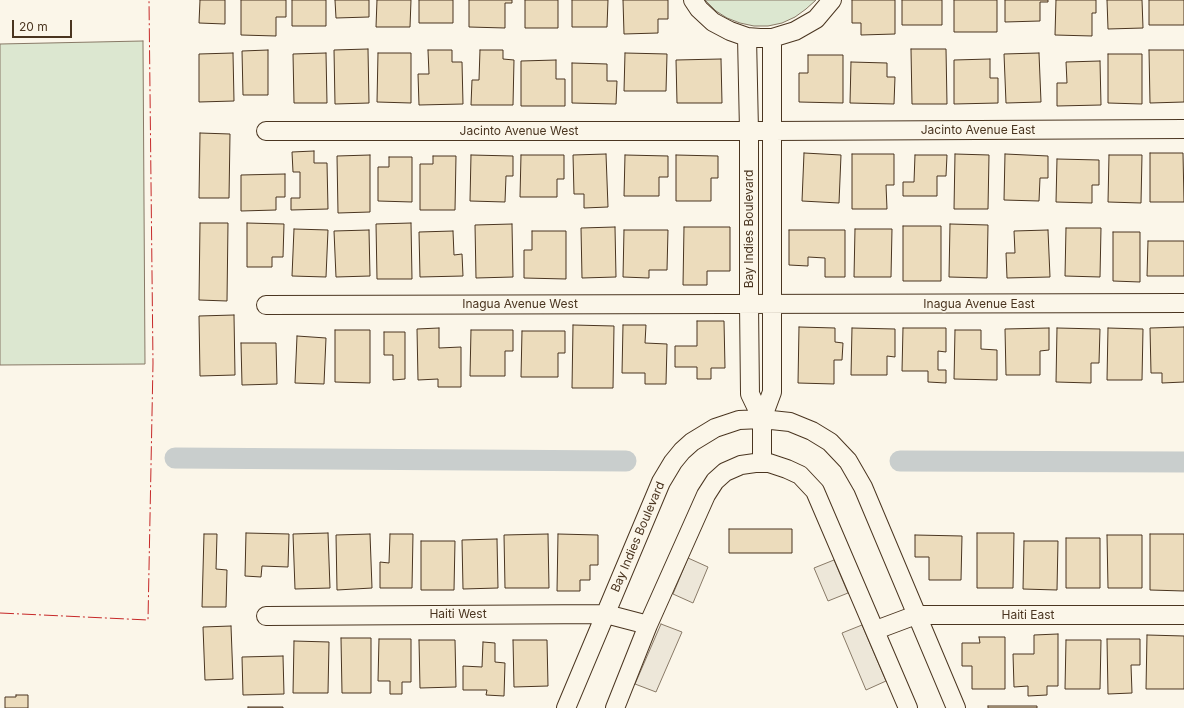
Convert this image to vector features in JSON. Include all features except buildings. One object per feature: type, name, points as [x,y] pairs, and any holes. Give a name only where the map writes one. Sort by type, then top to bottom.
[{"type":"street","points":[[694,0],[699,9],[713,22],[730,31],[747,37],[760,38],[772,38],[795,31],[816,19],[832,0]]},
{"type":"street","name":"Bay Indies Boulevard","points":[[747,37],[749,131],[750,394],[762,419]]},
{"type":"street","name":"Bay Indies Boulevard","points":[[762,463],[762,419],[772,392],[772,38]]},
{"type":"street","name":"Jacinto Avenue East","points":[[771,131],[1184,129]]},
{"type":"street","name":"Jacinto Avenue West","points":[[266,131],[771,131]]},
{"type":"street","name":"Inagua Avenue East","points":[[773,304],[1184,303]]},
{"type":"street","name":"Inagua Avenue West","points":[[266,305],[773,304]]},
{"type":"street","name":"Bay Indies Boulevard","points":[[566,708],[661,482],[673,462],[692,442],[715,428],[739,420],[762,419],[790,422],[812,431],[830,442],[848,461],[863,487],[956,708]]},
{"type":"street","points":[[615,708],[648,625],[710,488],[719,477],[730,469],[741,465],[762,463],[782,467],[794,472],[806,480],[815,491],[876,630],[908,708]]},
{"type":"street","name":"Haiti West","points":[[266,616],[606,614],[648,625]]},
{"type":"street","name":"Haiti East","points":[[876,630],[916,615],[1184,615]]},
{"type":"green space","points":[[705,0],[816,0],[795,17],[782,23],[768,26],[754,26],[727,18],[716,11]]},
{"type":"green space","points":[[143,41],[145,364],[0,365],[0,44]]},
{"type":"shaded area","points":[[688,558],[708,567],[693,603],[673,594]]},
{"type":"shaded area","points":[[834,560],[848,593],[828,601],[814,568]]},
{"type":"shaded area","points":[[661,624],[682,632],[656,692],[635,684]]},
{"type":"shaded area","points":[[862,625],[886,681],[866,690],[842,633]]},
{"type":"waterway","points":[[175,458],[626,461]]},
{"type":"waterway","points":[[900,461],[1184,462]]},
{"type":"power","points":[[0,613],[148,620],[153,363],[149,0]]}]
